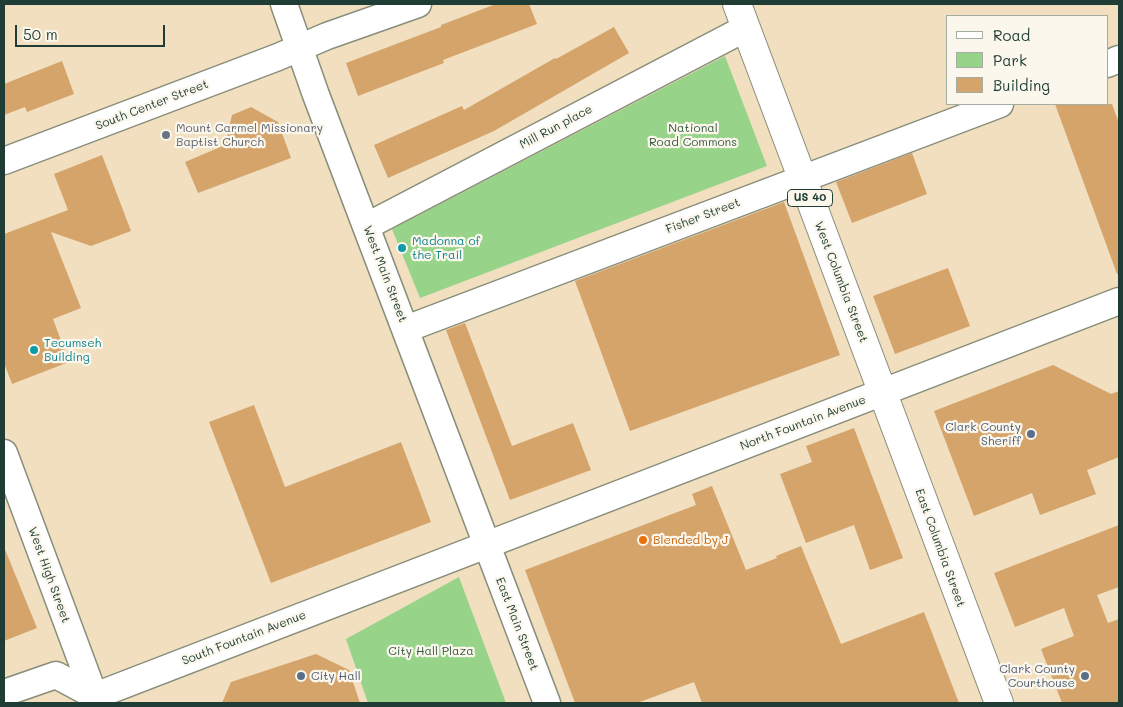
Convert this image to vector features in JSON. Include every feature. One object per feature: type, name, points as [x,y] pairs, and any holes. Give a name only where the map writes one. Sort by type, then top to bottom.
[{"type":"main road","name":"West Columbia Street","points":[[742,16],[882,392]]},
{"type":"main road","name":"East Columbia Street","points":[[882,392],[999,703]]},
{"type":"street","name":"West Main Street","points":[[284,4],[487,545]]},
{"type":"street","name":"South Center Street","points":[[4,160],[300,48],[327,36],[418,4]]},
{"type":"street","name":"Mill Run place","points":[[367,226],[742,16]]},
{"type":"street","name":"Fisher Street","points":[[406,329],[997,105]]},
{"type":"street","name":"North Fountain Avenue","points":[[487,545],[1119,301]]},
{"type":"street","name":"West High Street","points":[[4,453],[96,700]]},
{"type":"street","name":"South Fountain Avenue","points":[[96,700],[487,545]]},
{"type":"street","name":"East Main Street","points":[[487,545],[547,703]]},
{"type":"street","points":[[15,690],[56,675],[96,700]]},
{"type":"street","points":[[15,690],[40,695],[46,703]]},
{"type":"green space","name":"National Road Commons","points":[[725,56],[767,166],[420,298],[392,229]]},
{"type":"green space","name":"City Hall Plaza","points":[[459,577],[506,703],[368,703],[346,639]]},
{"type":"building","points":[[496,4],[529,4],[537,24],[443,60],[444,63],[358,96],[346,63]]},
{"type":"building","points":[[614,27],[629,53],[494,131],[388,178],[374,145],[462,106],[464,110]]},
{"type":"building","points":[[62,61],[74,94],[27,112],[25,107],[4,115],[4,84]]},
{"type":"building","points":[[1112,104],[1119,123],[1119,274],[1117,274],[1055,105]]},
{"type":"building","points":[[251,107],[278,122],[291,158],[198,193],[185,162],[225,145],[232,115]]},
{"type":"building","points":[[912,153],[927,194],[852,223],[836,182]]},
{"type":"building","points":[[102,155],[131,231],[91,246],[51,232],[81,308],[53,319],[69,362],[12,384],[4,363],[4,234],[68,210],[54,174]]},
{"type":"building","points":[[784,202],[840,355],[630,431],[575,281]]},
{"type":"building","points":[[948,268],[970,326],[895,354],[873,296]]},
{"type":"building","points":[[465,323],[512,446],[573,423],[591,470],[510,500],[446,330]]},
{"type":"building","name":"Clark County Sheriff","points":[[1053,365],[1111,394],[1119,391],[1119,457],[1087,470],[1096,494],[1040,515],[1032,493],[974,516],[934,411]]},
{"type":"building","points":[[254,405],[285,487],[401,442],[431,522],[271,583],[209,422]]},
{"type":"building","points":[[854,428],[903,558],[870,570],[854,525],[806,543],[780,474],[812,462],[806,446]]},
{"type":"building","points":[[712,486],[746,570],[801,546],[841,644],[924,612],[959,703],[702,703],[694,682],[637,703],[575,703],[525,570],[696,505],[692,494]]},
{"type":"building","points":[[1119,525],[1119,587],[1097,595],[1108,623],[1119,619],[1119,703],[1062,703],[1041,649],[1074,636],[1064,608],[1015,627],[994,573]]},
{"type":"building","points":[[4,547],[37,628],[4,641]]},
{"type":"building","name":"City Hall","points":[[316,654],[349,670],[360,703],[222,703],[231,682]]},
{"type":"place","name":"Mount Carmel Missionary Baptist Church","points":[[166,135]]},
{"type":"place","name":"Madonna of the Trail","points":[[402,248]]},
{"type":"place","name":"Tecumseh Building","points":[[34,350]]},
{"type":"place","name":"Clark County Sheriff","points":[[1031,434]]},
{"type":"place","name":"Blended by J","points":[[643,540]]},
{"type":"place","name":"City Hall","points":[[301,676]]},
{"type":"place","name":"Clark County Courthouse","points":[[1085,676]]}]
